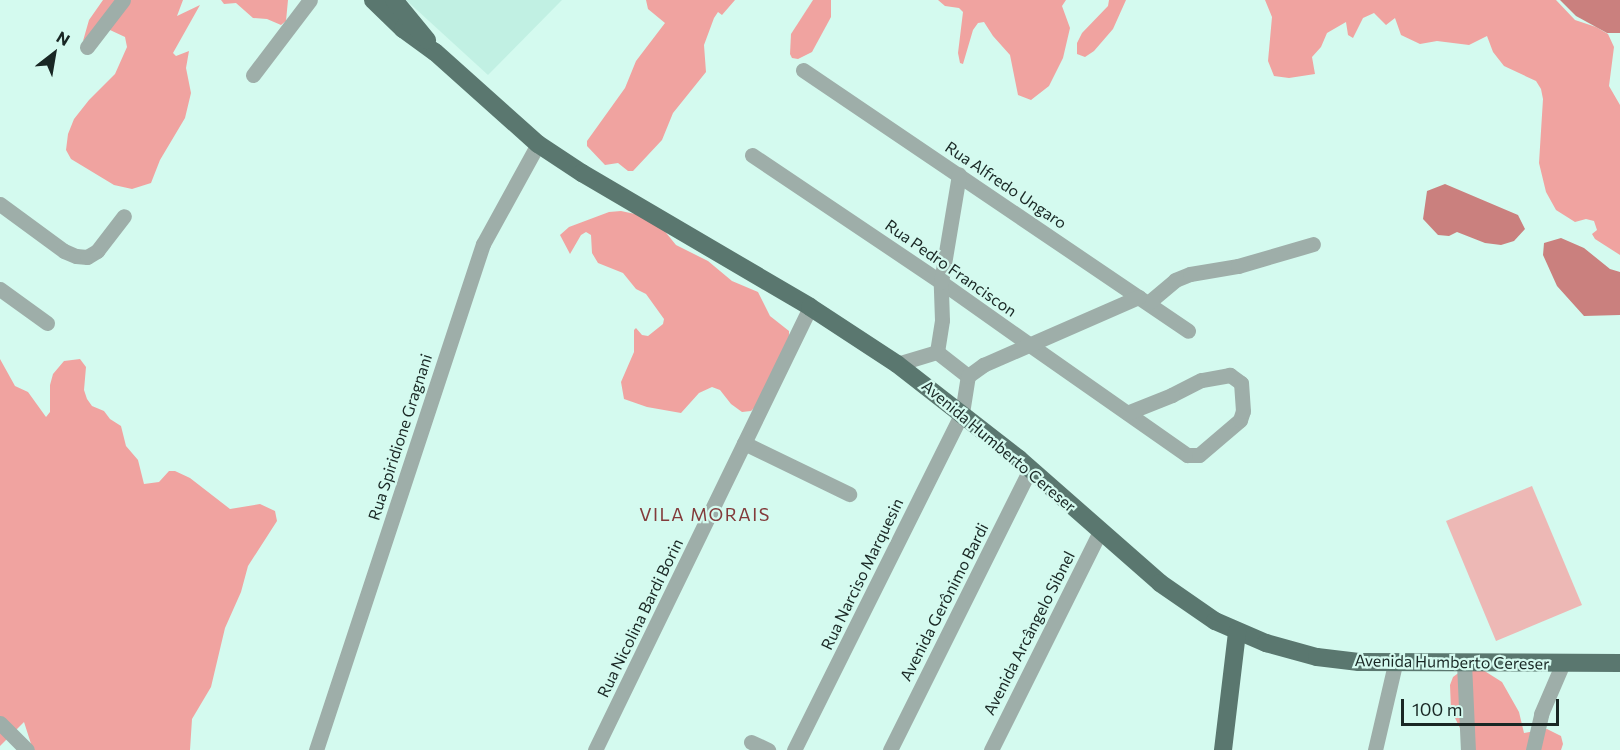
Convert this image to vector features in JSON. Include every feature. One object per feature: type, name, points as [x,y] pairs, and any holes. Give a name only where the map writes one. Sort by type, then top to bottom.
[{"type":"main road","name":"Avenida Humberto Cereser","points":[[373,0],[403,29],[435,52],[538,144],[582,173],[810,307],[897,364],[962,413],[1030,469],[1184,602],[1237,632],[1317,657],[1395,664],[1620,663]]},
{"type":"main road","name":"Avenida Humberto Cereser","points":[[394,0],[412,19],[435,52]]},
{"type":"main road","points":[[1223,750],[1237,632]]},
{"type":"street","points":[[87,47],[123,0]]},
{"type":"street","points":[[253,75],[310,0]]},
{"type":"street","name":"Rua Alfredo Ungaro","points":[[803,70],[1188,331]]},
{"type":"street","name":"Rua Spiridione Gragnani","points":[[316,750],[483,244],[538,144]]},
{"type":"street","name":"Rua Pedro Franciscon","points":[[752,155],[941,282],[1030,345],[1127,413],[1187,455],[1195,457],[1240,420],[1243,411],[1241,383],[1230,375],[1201,380],[1172,395],[1127,413]]},
{"type":"street","points":[[937,352],[942,320],[941,282],[959,175]]},
{"type":"street","points":[[0,204],[64,251],[76,256],[87,257],[97,251],[124,216]]},
{"type":"street","points":[[937,352],[968,376],[983,366],[1030,345],[1144,300],[1175,280],[1190,274],[1238,266],[1313,244]]},
{"type":"street","points":[[0,289],[48,323]]},
{"type":"street","name":"Rua Nicolina Bardi Borin","points":[[596,750],[810,307]]},
{"type":"street","points":[[897,364],[937,352]]},
{"type":"street","name":"Rua Narciso Marquesin","points":[[794,750],[962,413],[968,376]]},
{"type":"street","points":[[744,443],[849,494]]},
{"type":"street","name":"Avenida Gerônimo Bardi","points":[[890,750],[1030,469]]},
{"type":"street","name":"Avenida Arcângelo Sibnel","points":[[990,750],[1100,531]]},
{"type":"street","points":[[1464,663],[1468,750]]},
{"type":"street","points":[[1533,750],[1541,714],[1563,663]]},
{"type":"street","points":[[1375,750],[1395,664]]},
{"type":"street","points":[[0,723],[27,750]]},
{"type":"street","points":[[751,742],[768,750]]},
{"type":"shaded area","points":[[103,0],[183,0],[177,16],[200,5],[173,53],[176,56],[189,51],[186,68],[191,93],[185,118],[160,160],[151,183],[132,189],[114,185],[71,159],[66,150],[68,134],[74,119],[115,74],[127,47],[125,37],[110,30],[98,31],[83,41],[89,20]]},
{"type":"shaded area","points":[[221,0],[288,0],[286,21],[281,25],[267,19],[253,18],[236,3],[224,4]]},
{"type":"shaded area","points":[[406,0],[562,0],[488,75]]},
{"type":"shaded area","points":[[646,0],[735,0],[722,15],[718,12],[714,18],[704,45],[706,72],[673,113],[662,140],[633,171],[628,171],[618,163],[605,165],[587,146],[587,141],[625,88],[636,61],[665,23],[648,9]]},
{"type":"shaded area","points":[[813,0],[831,0],[831,17],[812,52],[798,59],[792,58],[790,54],[791,34]]},
{"type":"shaded area","points":[[938,0],[1066,0],[1062,6],[1070,28],[1063,58],[1049,86],[1031,100],[1018,95],[1010,55],[984,22],[978,23],[973,30],[963,64],[960,63],[958,53],[963,12],[959,8],[945,6]]},
{"type":"shaded area","points":[[1109,0],[1126,0],[1113,29],[1094,51],[1085,57],[1077,54],[1077,43],[1082,33],[1108,6]]},
{"type":"shaded area","points":[[1265,0],[1556,0],[1575,20],[1608,34],[1614,47],[1609,86],[1620,105],[1620,255],[1595,239],[1592,234],[1597,230],[1594,221],[1586,219],[1575,222],[1556,210],[1546,192],[1539,163],[1543,99],[1541,89],[1536,81],[1504,66],[1493,52],[1487,36],[1469,45],[1437,41],[1420,44],[1401,35],[1395,18],[1386,25],[1374,13],[1363,18],[1353,38],[1348,35],[1346,22],[1327,33],[1321,47],[1312,57],[1315,74],[1289,78],[1274,76],[1268,61],[1272,17]]},
{"type":"shaded area","points":[[1560,0],[1620,0],[1620,33],[1607,33],[1576,16]]},
{"type":"shaded area","points":[[1445,184],[1518,215],[1525,229],[1514,241],[1501,245],[1485,243],[1457,232],[1449,236],[1438,235],[1423,219],[1427,191]]},
{"type":"shaded area","points":[[621,211],[654,218],[676,245],[708,261],[732,281],[758,292],[770,316],[789,331],[789,338],[760,402],[751,411],[742,412],[731,404],[720,390],[712,387],[699,393],[681,413],[647,407],[624,399],[621,382],[634,352],[634,330],[636,328],[642,335],[648,336],[663,324],[664,319],[646,294],[636,289],[623,273],[598,263],[592,253],[591,235],[586,232],[581,235],[570,254],[560,235],[569,227],[609,212]]},
{"type":"shaded area","points":[[1561,238],[1584,248],[1610,269],[1620,272],[1620,315],[1584,316],[1557,286],[1543,255],[1544,243]]},
{"type":"shaded area","points":[[0,359],[15,386],[28,392],[46,417],[50,412],[50,385],[53,374],[64,361],[80,359],[86,367],[84,390],[87,399],[92,406],[104,411],[110,419],[121,426],[126,446],[138,460],[144,484],[159,482],[169,471],[175,471],[190,478],[230,509],[260,504],[275,511],[277,521],[248,566],[241,592],[225,628],[211,687],[192,719],[190,750],[33,750],[24,722],[0,746]]},
{"type":"shaded area","points":[[1532,486],[1582,605],[1496,641],[1446,521]]},
{"type":"shaded area","points":[[1483,670],[1502,682],[1519,712],[1524,733],[1547,729],[1561,736],[1563,744],[1561,750],[1471,750],[1451,710],[1450,685],[1453,677],[1461,671]]},
{"type":"district","name":"VILA MORAIS","points":[[705,514]]}]
